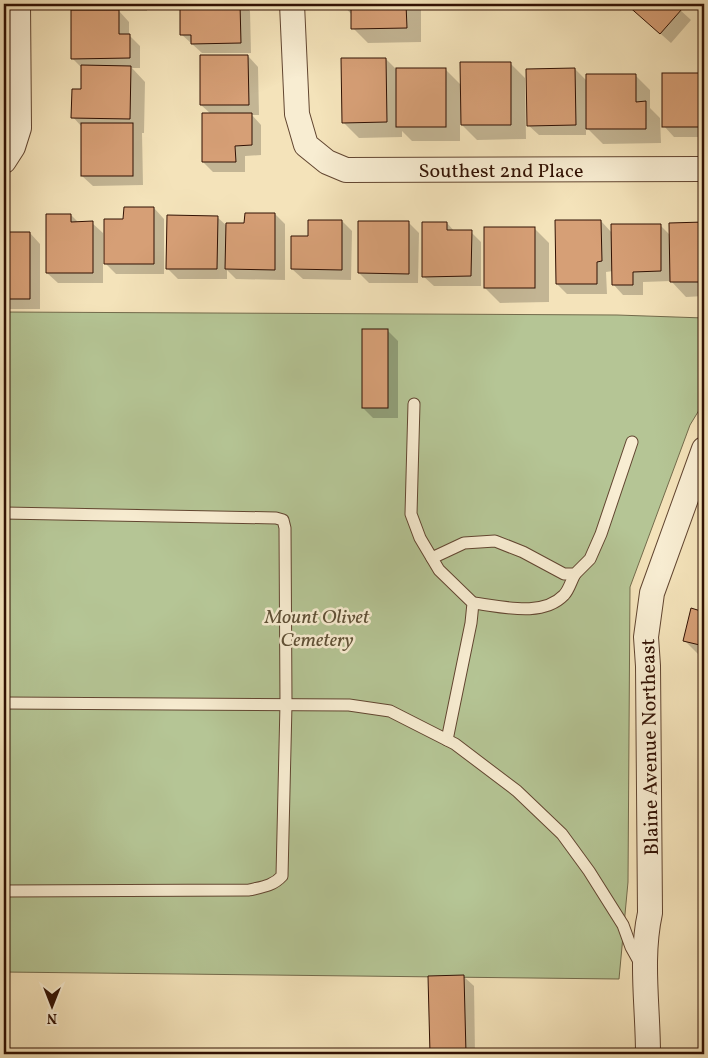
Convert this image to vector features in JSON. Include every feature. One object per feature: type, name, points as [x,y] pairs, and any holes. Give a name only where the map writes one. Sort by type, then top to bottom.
[{"type":"street","points":[[5,159],[13,147],[19,128],[18,4]]},
{"type":"street","name":"Southest 2nd Place","points":[[292,4],[297,114],[306,145],[327,162],[346,170],[704,169]]},
{"type":"street","name":"Blaine Avenue Northeast","points":[[648,1054],[644,971],[650,913],[648,666],[646,637],[652,593],[704,449]]},
{"type":"lane","points":[[414,404],[411,514],[420,538],[439,570],[473,602],[523,609],[550,606],[565,594],[575,574],[590,559],[602,534],[632,442]]},
{"type":"lane","points":[[4,513],[276,518],[283,520],[285,528],[286,704],[282,876],[277,882],[270,886],[249,890],[4,892]]},
{"type":"lane","points":[[432,558],[464,543],[495,541],[523,552],[564,574],[575,574]]},
{"type":"lane","points":[[447,740],[471,623],[473,602]]},
{"type":"lane","points":[[4,703],[349,705],[390,711],[454,744],[517,791],[562,834],[589,871],[623,925],[631,947],[644,971]]},
{"type":"green space","name":"Mount Olivet Cemetery","points":[[4,312],[617,315],[704,318],[704,402],[690,425],[630,587],[628,882],[619,979],[4,972]]},
{"type":"building","points":[[180,4],[240,4],[241,43],[191,44],[191,35],[180,35]]},
{"type":"building","points":[[342,4],[406,4],[407,28],[351,29],[351,7],[342,7]]},
{"type":"building","points":[[626,4],[676,4],[682,9],[660,34]]},
{"type":"building","points":[[71,10],[119,10],[119,34],[130,34],[130,58],[71,59]]},
{"type":"building","points":[[200,55],[248,55],[249,105],[200,105]]},
{"type":"building","points":[[341,58],[386,58],[387,122],[342,123]]},
{"type":"building","points":[[460,62],[511,62],[511,125],[461,125]]},
{"type":"building","points":[[81,65],[131,66],[130,119],[71,118],[72,89],[81,89]]},
{"type":"building","points":[[396,68],[446,68],[446,127],[396,127]]},
{"type":"building","points":[[575,68],[576,125],[527,126],[526,69]]},
{"type":"building","points":[[662,73],[704,73],[704,127],[662,127]]},
{"type":"building","points":[[586,74],[636,74],[636,102],[646,101],[646,129],[586,129]]},
{"type":"building","points":[[202,113],[252,113],[252,145],[235,146],[236,162],[202,162]]},
{"type":"building","points":[[81,123],[133,123],[133,176],[81,176]]},
{"type":"building","points":[[124,207],[154,207],[154,264],[104,264],[104,219],[123,219]]},
{"type":"building","points":[[245,213],[275,213],[275,270],[225,269],[226,223],[244,223]]},
{"type":"building","points":[[46,214],[71,214],[71,222],[93,221],[93,273],[46,273]]},
{"type":"building","points":[[167,215],[218,216],[217,269],[166,269]]},
{"type":"building","points":[[308,220],[342,220],[342,270],[291,269],[291,236],[308,236]]},
{"type":"building","points":[[555,220],[601,220],[602,261],[597,262],[597,284],[556,284]]},
{"type":"building","points":[[358,221],[409,221],[409,274],[358,273]]},
{"type":"building","points":[[422,222],[447,222],[447,230],[472,230],[471,276],[422,277]]},
{"type":"building","points":[[704,222],[704,282],[670,282],[669,223]]},
{"type":"building","points":[[611,224],[661,224],[661,271],[633,272],[633,285],[612,285]]},
{"type":"building","points":[[484,227],[535,227],[535,288],[484,288]]},
{"type":"building","points":[[6,232],[30,232],[30,299],[4,299],[4,243],[7,243]]},
{"type":"building","points":[[362,329],[388,329],[388,408],[362,408]]},
{"type":"building","points":[[691,608],[704,612],[704,646],[683,641]]},
{"type":"building","points":[[464,975],[466,1053],[430,1054],[428,976]]}]
